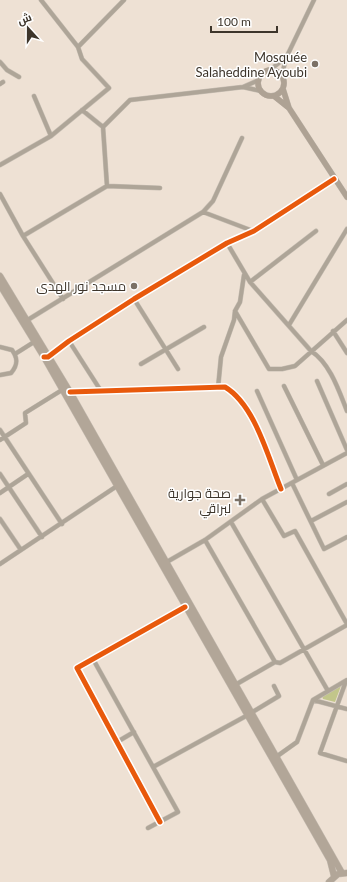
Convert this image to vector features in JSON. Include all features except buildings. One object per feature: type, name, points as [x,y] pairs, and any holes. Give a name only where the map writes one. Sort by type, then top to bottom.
[{"type":"main road","points":[[0,276],[26,320],[62,390],[116,486],[235,685],[248,715],[276,757],[344,873],[334,876],[329,882]]},
{"type":"main road","points":[[0,285],[34,342],[70,392],[185,607],[330,860],[334,876]]},
{"type":"street","points":[[0,165],[51,136],[109,88],[82,60],[78,47],[41,0]]},
{"type":"street","points":[[78,47],[124,0]]},
{"type":"street","points":[[282,76],[286,58],[314,0]]},
{"type":"street","points":[[261,91],[259,80],[262,74],[286,58]]},
{"type":"street","points":[[0,62],[7,70],[19,77]]},
{"type":"street","points":[[270,70],[277,71],[282,76],[284,82],[283,88],[289,108],[347,197]]},
{"type":"street","points":[[103,127],[130,100],[243,87],[259,80]]},
{"type":"street","points":[[243,87],[274,96],[289,108]]},
{"type":"street","points":[[274,96],[283,88]]},
{"type":"street","points":[[34,96],[51,136]]},
{"type":"street","points":[[82,110],[103,127],[107,186]]},
{"type":"street","points":[[26,320],[203,212],[213,201],[242,138]]},
{"type":"street","points":[[46,357],[134,299],[227,243],[254,231],[334,179]]},
{"type":"street","points":[[23,236],[107,186],[160,188]]},
{"type":"street","points":[[0,194],[23,236],[62,299]]},
{"type":"street","points":[[203,212],[254,231]]},
{"type":"street","points":[[289,325],[347,229]]},
{"type":"street","points":[[250,282],[316,231]]},
{"type":"street","points":[[227,243],[244,275],[312,351],[319,356],[334,380],[347,411]]},
{"type":"street","points":[[218,388],[221,357],[234,320],[235,311],[240,302],[244,275]]},
{"type":"street","points":[[134,299],[178,369]]},
{"type":"street","points":[[235,311],[269,368],[282,370],[295,366],[347,320]]},
{"type":"street","points":[[141,364],[204,327]]},
{"type":"street","points":[[333,331],[347,353]]},
{"type":"street","points":[[69,341],[101,391]]},
{"type":"street","points":[[15,354],[34,342]]},
{"type":"street","points":[[0,347],[7,347],[15,354],[16,359],[14,369],[6,375],[0,375]]},
{"type":"street","points":[[316,381],[347,450]]},
{"type":"street","points":[[284,386],[323,465]]},
{"type":"street","points":[[70,392],[225,388],[233,392],[254,422],[281,489]]},
{"type":"street","points":[[0,440],[26,423],[25,413],[62,390]]},
{"type":"street","points":[[257,392],[297,480]]},
{"type":"street","points":[[0,430],[62,524]]},
{"type":"street","points":[[163,564],[205,540],[262,499],[347,453]]},
{"type":"street","points":[[0,474],[42,537]]},
{"type":"street","points":[[0,493],[28,474]]},
{"type":"street","points":[[292,483],[324,549],[347,537]]},
{"type":"street","points":[[329,494],[347,484]]},
{"type":"street","points":[[0,564],[62,524],[116,486]]},
{"type":"street","points":[[235,685],[275,662],[280,663],[347,625],[295,531],[284,536],[262,499]]},
{"type":"street","points":[[311,521],[347,502]]},
{"type":"street","points":[[0,519],[21,550]]},
{"type":"street","points":[[231,522],[328,691]]},
{"type":"street","points":[[205,540],[275,662]]},
{"type":"street","points":[[160,822],[77,668],[185,607]]},
{"type":"street","points":[[93,658],[178,812],[148,828]]},
{"type":"street","points":[[276,757],[297,742],[313,700],[347,680]]},
{"type":"street","points":[[347,680],[320,753],[347,761]]},
{"type":"street","points":[[153,767],[248,715],[279,696],[274,686]]},
{"type":"street","points":[[313,700],[347,709]]},
{"type":"street","points":[[117,742],[134,732]]},
{"type":"green space","points":[[341,686],[335,702],[323,699],[322,696]]},
{"type":"cycle path","points":[[44,357],[48,357],[69,341],[134,299],[227,243],[254,231],[334,179]]},
{"type":"cycle path","points":[[70,392],[225,387],[245,406],[259,433],[281,489]]},
{"type":"cycle path","points":[[160,822],[77,668],[185,607]]},
{"type":"place","name":"Mosquée Salaheddine Ayoubi","points":[[315,64]]},
{"type":"place","name":"مسجد نور الهدى","points":[[134,286]]},
{"type":"place","name":"صحة جوارية لبراقي","points":[[240,500]]}]
